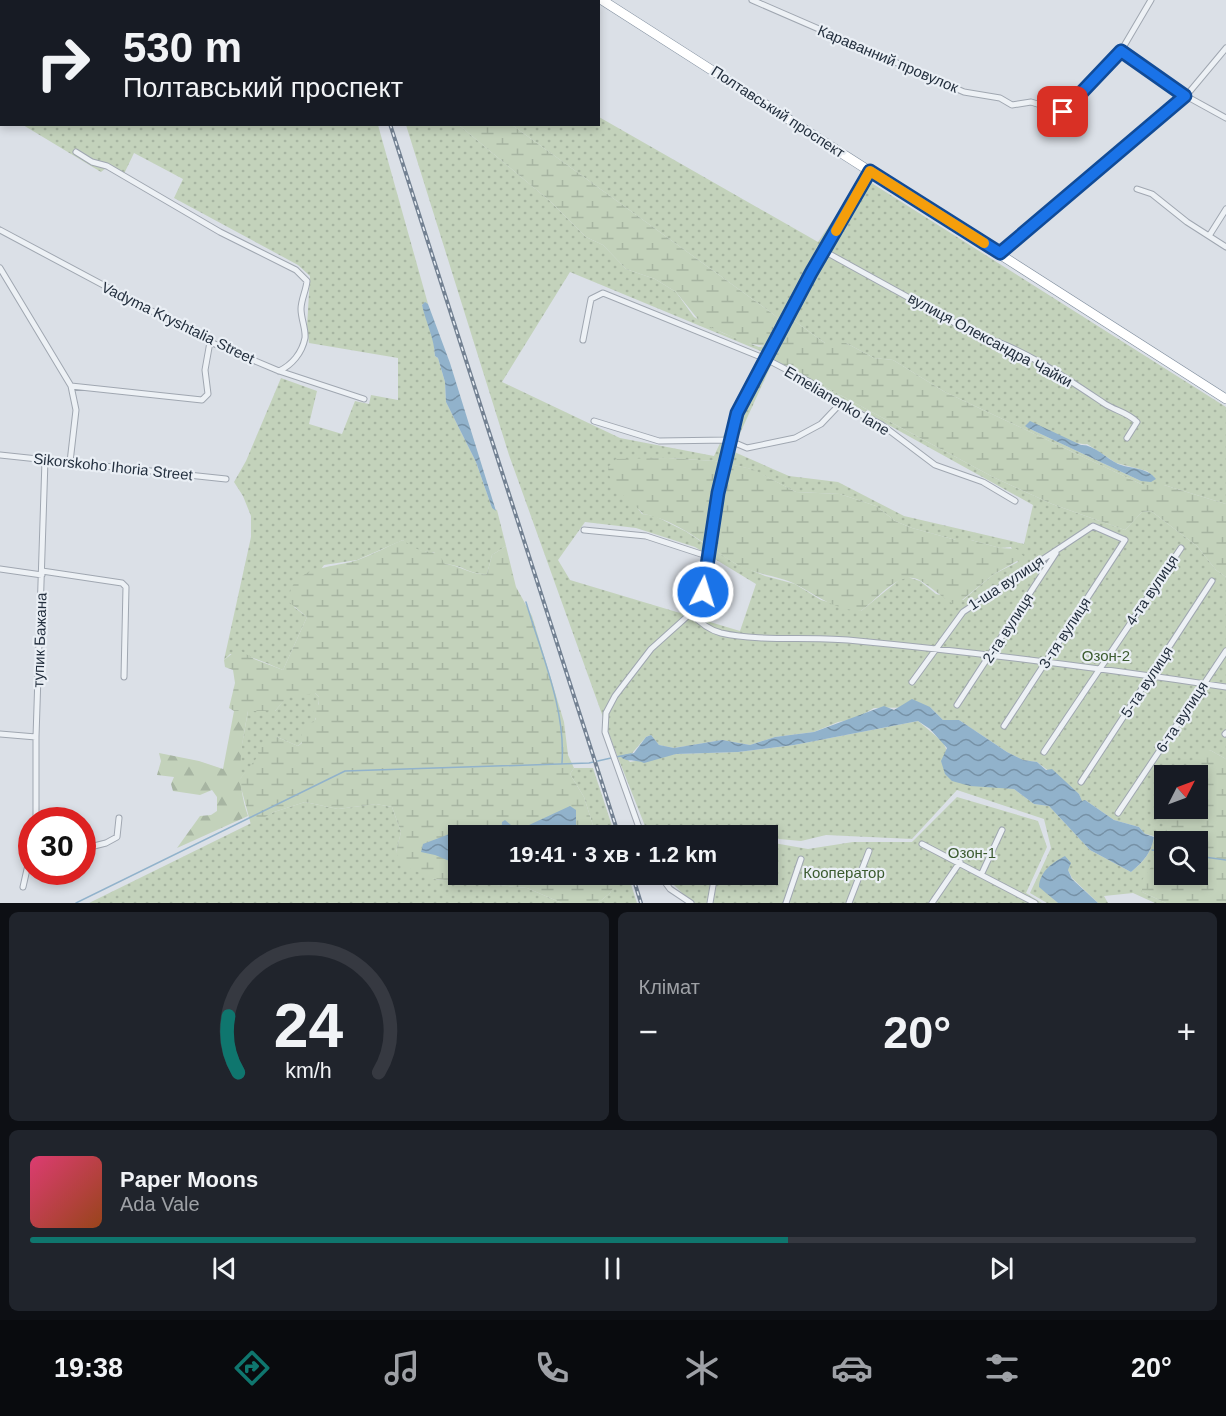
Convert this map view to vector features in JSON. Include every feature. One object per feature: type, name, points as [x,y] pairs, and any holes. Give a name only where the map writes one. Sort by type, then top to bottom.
[{"type":"highway","name":"Полтавський проспект","points":[[602,0],[1226,399]]},
{"type":"street","name":"Караванний провулок","points":[[752,0],[964,92],[1000,98],[1012,105],[1031,102],[1063,112],[1121,51],[1151,0]]},
{"type":"street","points":[[1000,253],[1185,96],[1226,48]]},
{"type":"street","points":[[1121,51],[1185,96],[1226,118]]},
{"type":"street","points":[[76,152],[92,162],[107,166],[219,232],[296,270],[307,281],[306,295],[301,308],[305,338],[297,357],[289,366],[279,371]]},
{"type":"street","points":[[638,825],[610,750],[605,732],[606,713],[615,696],[651,649],[691,614],[703,592],[707,556],[728,440],[737,413],[824,250],[870,171]]},
{"type":"street","points":[[1137,189],[1152,194],[1226,247]]},
{"type":"street","points":[[1209,236],[1226,210]]},
{"type":"street","name":"Vadyma Kryshtalia Street","points":[[0,230],[210,342],[279,371],[364,399]]},
{"type":"street","name":"вулиця Олександра Чайки","points":[[824,250],[982,338],[994,340],[1014,350],[1106,405],[1130,414],[1137,422],[1127,438]]},
{"type":"street","points":[[0,268],[71,386],[76,410],[70,462]]},
{"type":"street","name":"Emelianenko lane","points":[[583,340],[591,299],[603,293],[766,359],[810,382],[840,404],[882,425],[935,465],[983,482],[1015,501]]},
{"type":"street","points":[[71,386],[202,400],[208,394],[205,370],[210,342]]},
{"type":"street","points":[[594,421],[659,441],[728,440],[747,448],[795,438],[821,424],[840,404]]},
{"type":"street","name":"Sikorskoho Ihoria Street","points":[[0,455],[226,479]]},
{"type":"street","name":"тупик Бажана","points":[[36,807],[36,737],[45,460]]},
{"type":"street","name":"1-ша вулиця","points":[[912,682],[963,612],[1093,526],[1125,540]]},
{"type":"street","points":[[584,530],[646,536],[707,556]]},
{"type":"street","name":"3-тя вулиця","points":[[1004,726],[1125,540]]},
{"type":"street","name":"4-та вулиця","points":[[1044,752],[1181,548]]},
{"type":"street","name":"2-га вулиця","points":[[957,705],[992,655],[1058,550]]},
{"type":"street","points":[[0,569],[122,584],[126,587],[124,677]]},
{"type":"street","name":"5-та вулиця","points":[[1081,782],[1212,581]]},
{"type":"street","points":[[691,614],[702,624],[718,632],[740,636],[845,639],[938,648],[1151,675],[1226,687]]},
{"type":"street","name":"6-та вулиця","points":[[1118,813],[1226,651]]},
{"type":"street","points":[[0,734],[36,737]]},
{"type":"street","points":[[96,846],[117,837],[119,818]]},
{"type":"street","points":[[981,873],[1002,830]]},
{"type":"street","points":[[922,844],[981,873],[1025,901],[1035,903]]},
{"type":"street","points":[[849,903],[869,851]]},
{"type":"street","points":[[786,903],[801,859]]},
{"type":"street","points":[[932,903],[960,862]]},
{"type":"street","points":[[667,885],[679,900],[691,903]]},
{"type":"street","points":[[710,903],[713,885]]},
{"type":"green space","name":"Озон-2","points":[[600,118],[818,242],[862,177],[1226,407],[1226,504],[1164,485],[1143,485],[945,392],[893,360],[874,358],[846,343],[825,343],[793,320],[773,359],[993,477],[1052,504],[1125,530],[1142,512],[1151,511],[1197,546],[1216,570],[1226,577],[1226,759],[1210,750],[1196,765],[1154,765],[1154,819],[1167,819],[1167,831],[1154,831],[1154,836],[1154,865],[1145,878],[1142,892],[1166,903],[1155,903],[1133,893],[1104,896],[1108,903],[1098,903],[1072,878],[1068,870],[1040,887],[1058,903],[1047,903],[1030,893],[1051,848],[1044,819],[957,790],[912,839],[826,835],[801,841],[778,839],[778,825],[645,825],[613,745],[509,455],[406,126],[460,126],[551,202],[586,237],[603,245],[626,269],[655,279],[676,292],[694,317],[723,333],[759,347],[765,346],[778,318],[513,126],[600,126]],"holes":[[[570,272],[763,352],[714,456],[620,438],[502,382]],[[773,361],[1033,505],[1024,544],[904,516],[838,482],[789,476],[732,451]],[[1028,428],[1068,441],[1087,444],[1116,463],[1147,471],[1154,477],[1141,481]],[[648,459],[715,461],[751,469],[796,492],[840,494],[876,506],[895,521],[912,528],[956,540],[971,540],[1000,548],[1011,547],[1018,562],[994,574],[963,600],[936,594],[920,581],[907,577],[899,580],[861,611],[821,600],[795,584],[765,576],[736,564],[685,531],[655,516],[642,514],[631,499]],[[585,522],[636,528],[695,547],[756,584],[740,631],[570,580],[558,560]],[[930,707],[943,720],[959,720],[1007,752],[1023,760],[1037,762],[1079,794],[1082,802],[1085,800],[1114,820],[1139,827],[1145,834],[1154,836],[1151,848],[1143,861],[1131,872],[1090,850],[1049,806],[1034,804],[1014,789],[988,786],[947,751],[943,742],[918,721],[794,745],[738,752],[676,754],[630,762],[627,759],[646,737],[651,735],[659,745],[674,748],[722,740],[750,745],[775,737],[814,732],[838,722],[855,719],[874,708]]]},
{"type":"green space","points":[[25,126],[378,126],[428,304],[422,305],[433,336],[435,356],[438,358],[445,382],[446,402],[476,462],[492,508],[497,510],[506,546],[492,555],[487,574],[445,564],[434,552],[417,550],[403,540],[357,560],[324,565],[294,607],[307,617],[283,670],[244,656],[230,654],[224,660],[251,537],[251,516],[234,482],[246,461],[281,378],[317,391],[309,424],[342,434],[355,401],[369,404],[371,395],[398,400],[398,358],[309,343],[307,327],[310,276],[298,265],[174,198],[183,179],[134,153],[122,178],[106,168],[101,172]]},
{"type":"green space","points":[[460,126],[513,126],[778,318],[765,346],[746,343],[701,323],[676,292],[655,279],[626,269],[603,245],[586,237],[551,202]]},
{"type":"green space","points":[[793,320],[825,343],[846,343],[874,358],[893,360],[945,392],[1143,485],[1164,485],[1226,504],[1226,577],[1216,570],[1197,546],[1151,511],[1142,512],[1125,530],[1052,504],[993,477],[773,359]]},
{"type":"green space","points":[[668,458],[715,461],[752,469],[796,492],[840,494],[876,506],[895,521],[912,528],[956,540],[971,540],[1000,548],[1017,549],[1024,557],[994,574],[962,600],[953,604],[921,581],[913,578],[897,582],[861,611],[844,608],[783,579],[743,568],[680,528],[643,514],[616,487],[609,475],[608,467],[616,459]]},
{"type":"green space","points":[[403,540],[419,550],[438,553],[445,564],[487,574],[492,555],[506,546],[516,587],[532,616],[564,722],[568,755],[574,768],[570,774],[584,797],[593,825],[448,825],[448,880],[434,879],[402,865],[396,852],[401,832],[392,807],[376,804],[338,809],[305,802],[274,812],[251,825],[239,780],[259,755],[257,750],[261,744],[277,737],[298,746],[302,743],[302,730],[316,719],[313,710],[319,704],[319,697],[315,693],[292,696],[275,711],[234,711],[229,708],[235,683],[233,670],[225,667],[224,660],[238,649],[254,659],[283,670],[307,617],[289,602],[291,590],[297,581],[305,574],[315,570],[360,559]]},
{"type":"green space","points":[[297,693],[315,693],[319,697],[316,717],[307,736],[298,746],[277,737],[239,780],[239,761],[248,711],[275,711],[288,696]]},
{"type":"green space","points":[[234,711],[248,711],[241,751],[240,777],[248,816],[177,848],[200,816],[211,815],[217,811],[217,797],[212,790],[200,795],[173,791],[171,784],[174,777],[157,775],[161,761],[159,753],[199,761],[223,769]]},
{"type":"green space","points":[[1210,750],[1226,759],[1226,903],[1166,903],[1142,892],[1142,880],[1154,863],[1154,885],[1208,885],[1208,831],[1167,831],[1165,819],[1208,819],[1208,765],[1187,765]]},
{"type":"green space","points":[[574,768],[593,768],[612,825],[593,825],[584,797],[570,774]]},
{"type":"green space","points":[[957,797],[1038,821],[1047,847],[1026,893],[1042,903],[687,903],[687,898],[674,885],[778,885],[778,844],[808,849],[853,842],[912,842]]},
{"type":"green space","points":[[305,802],[338,809],[376,804],[392,807],[401,832],[396,852],[434,879],[448,880],[448,885],[496,885],[527,888],[562,903],[89,903],[274,812]]},
{"type":"green space","points":[[496,885],[615,885],[610,893],[598,903],[562,903],[527,888]]},
{"type":"green space","points":[[614,885],[631,885],[637,903],[598,903],[610,893]]},
{"type":"water","points":[[425,302],[428,304],[450,363],[496,511],[492,508],[476,462],[446,402],[445,382],[438,358],[435,356],[422,305]]},
{"type":"water","points":[[1030,421],[1081,445],[1086,445],[1118,464],[1148,472],[1156,479],[1151,482],[1141,481],[1028,428],[1025,426]]},
{"type":"water","points":[[912,699],[930,707],[943,720],[959,720],[1023,760],[1037,762],[1046,770],[1052,769],[1079,794],[1082,801],[1085,800],[1114,820],[1139,827],[1145,834],[1154,837],[1151,848],[1131,872],[1090,850],[1049,806],[1034,804],[1014,789],[970,786],[952,781],[945,774],[941,761],[947,748],[930,729],[918,721],[794,745],[738,752],[676,754],[644,763],[620,756],[634,753],[646,737],[651,735],[659,745],[674,748],[722,740],[750,745],[775,737],[814,732],[884,706],[894,710]]},
{"type":"water","points":[[570,806],[576,810],[576,825],[529,825]]},
{"type":"water","points":[[505,820],[511,825],[502,825]]},
{"type":"water","points":[[448,835],[448,860],[421,852],[423,844]]},
{"type":"water","points":[[1065,856],[1071,863],[1068,870],[1072,879],[1098,903],[1058,903],[1039,887],[1044,872]]},
{"type":"waterway","points":[[526,602],[556,702],[560,722],[562,763]]},
{"type":"waterway","points":[[616,757],[631,754]]},
{"type":"waterway","points":[[76,903],[345,771],[589,763],[611,758]]},
{"type":"waterway","points":[[1208,858],[1226,860]]},
{"type":"railway","points":[[391,126],[615,825]]},
{"type":"railway","points":[[635,885],[641,903]]},
{"type":"slow traffic","points":[[836,231],[870,171],[984,243]]},
{"type":"route","points":[[703,592],[707,556],[728,440],[737,413],[811,273],[870,171],[1000,253],[1185,96],[1121,51],[1063,112]]},
{"type":"park label","name":"Озон-1","points":[[972,853]]},
{"type":"park label","name":"Кооператор","points":[[844,873]]}]
